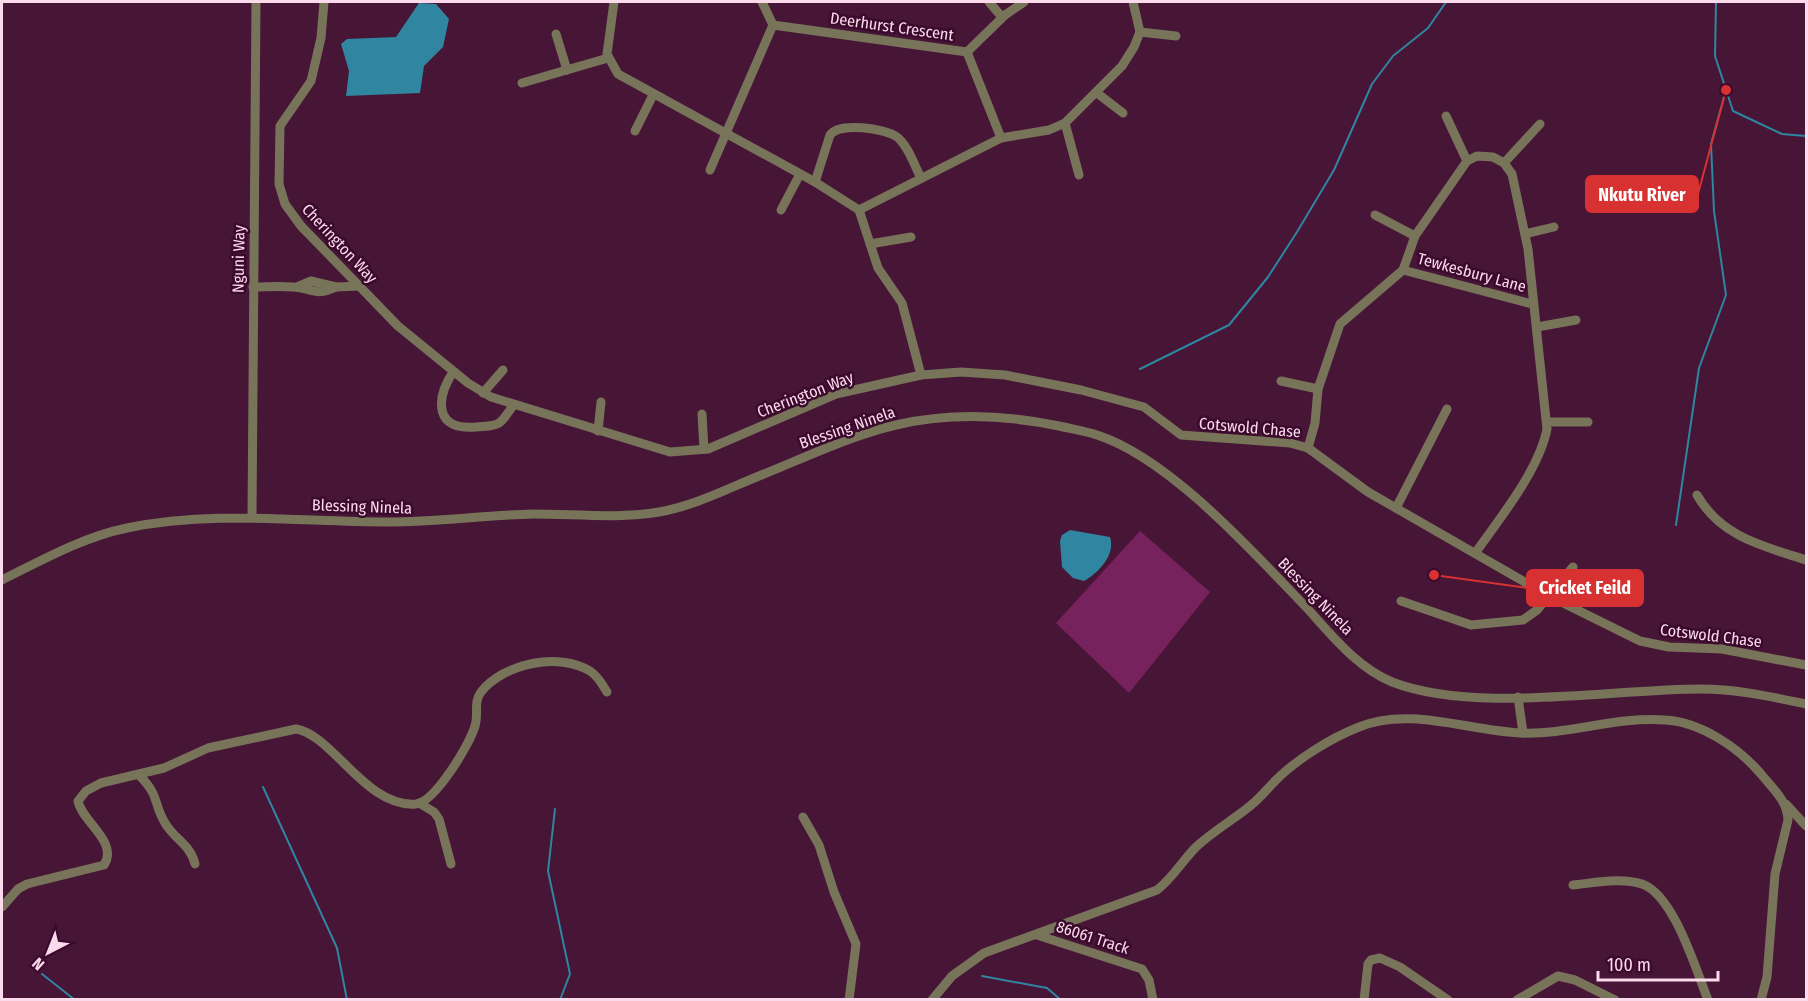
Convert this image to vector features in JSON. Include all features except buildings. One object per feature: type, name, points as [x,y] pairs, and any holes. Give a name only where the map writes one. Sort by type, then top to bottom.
[{"type":"street","name":"Nguni Way","points":[[252,517],[256,2]]},
{"type":"street","name":"Cherington Way","points":[[324,2],[321,38],[311,81],[280,126],[279,184],[285,204],[301,226],[398,326],[453,372],[483,393],[514,405],[670,452],[704,449],[836,394],[921,375]]},
{"type":"street","points":[[614,2],[608,58],[618,74],[815,182],[859,210],[878,268],[902,303],[921,375]]},
{"type":"street","points":[[710,170],[728,134],[773,25],[762,2]]},
{"type":"street","points":[[989,2],[1002,18]]},
{"type":"street","name":"Deerhurst Crescent","points":[[773,25],[967,52],[1002,18],[1024,2]]},
{"type":"street","points":[[859,210],[1001,138],[1049,130],[1065,123],[1122,66],[1134,48],[1140,32],[1133,2]]},
{"type":"street","points":[[1140,32],[1176,36]]},
{"type":"street","points":[[556,33],[567,70]]},
{"type":"street","points":[[967,52],[1001,138]]},
{"type":"street","points":[[522,83],[608,58]]},
{"type":"street","points":[[1097,93],[1123,113]]},
{"type":"street","points":[[635,131],[653,95]]},
{"type":"street","points":[[1446,116],[1467,160]]},
{"type":"street","points":[[1065,123],[1078,175]]},
{"type":"street","points":[[1504,162],[1540,124]]},
{"type":"street","points":[[815,182],[830,135],[835,129],[847,127],[886,133],[898,138],[921,178]]},
{"type":"street","points":[[1308,448],[1315,423],[1318,389],[1340,324],[1403,270],[1415,236],[1467,160],[1477,156],[1493,157],[1504,162],[1512,174],[1525,234],[1547,422],[1544,442],[1508,509],[1476,552]]},
{"type":"street","points":[[781,210],[800,174]]},
{"type":"street","points":[[1375,215],[1415,236]]},
{"type":"street","points":[[1525,234],[1554,227]]},
{"type":"street","points":[[870,244],[911,237]]},
{"type":"street","name":"Tewkesbury Lane","points":[[1403,270],[1532,304]]},
{"type":"street","points":[[253,287],[297,287],[311,281],[336,287],[360,286]]},
{"type":"street","points":[[1537,327],[1576,320]]},
{"type":"street","points":[[483,393],[503,370]]},
{"type":"street","points":[[453,372],[442,389],[441,401],[447,419],[454,425],[462,428],[495,425],[501,422],[514,405]]},
{"type":"street","name":"Cotswold Chase","points":[[921,375],[961,372],[1005,375],[1131,402],[1144,407],[1181,435],[1290,443],[1308,448],[1361,487],[1396,508],[1550,596],[1640,641],[1668,646],[1722,649],[1806,664]]},
{"type":"street","points":[[1281,381],[1318,389]]},
{"type":"street","points":[[598,431],[601,402]]},
{"type":"street","points":[[1396,508],[1447,409]]},
{"type":"street","points":[[702,414],[704,449]]},
{"type":"street","name":"Blessing Ninela","points":[[2,580],[88,539],[125,528],[173,521],[252,517],[423,522],[527,514],[632,515],[663,512],[694,503],[860,436],[901,424],[986,416],[1015,419],[1100,436],[1133,452],[1172,479],[1234,532],[1368,669],[1393,682],[1424,691],[1518,697],[1706,689],[1806,704]]},
{"type":"street","points":[[1547,422],[1588,422]]},
{"type":"street","points":[[1697,495],[1707,514],[1724,528],[1757,543],[1806,560]]},
{"type":"street","points":[[1401,601],[1471,625],[1523,620],[1550,596],[1573,567]]},
{"type":"street","points":[[419,803],[429,799],[439,788],[473,734],[479,694],[499,676],[517,667],[544,662],[564,663],[591,671],[607,692]]},
{"type":"street","points":[[1518,697],[1522,733]]},
{"type":"street","points":[[932,999],[967,963],[984,953],[1156,890],[1168,882],[1194,849],[1255,802],[1297,763],[1361,726],[1401,720],[1438,721],[1486,731],[1522,733],[1564,732],[1667,720],[1694,728],[1735,748],[1753,764],[1806,826]]},
{"type":"street","points":[[2,907],[18,889],[27,884],[104,865],[108,854],[107,846],[79,807],[78,801],[81,794],[101,783],[164,768],[208,748],[296,729],[307,730],[363,782],[390,798],[419,803],[434,812],[439,819],[451,864]]},
{"type":"street","points":[[139,775],[153,790],[164,822],[190,848],[195,864]]},
{"type":"street","points":[[1761,999],[1767,977],[1775,874],[1788,820],[1784,802]]},
{"type":"street","points":[[803,817],[819,845],[834,892],[856,944],[849,999]]},
{"type":"street","points":[[1573,885],[1631,882],[1653,890],[1665,903],[1675,921],[1708,999]]},
{"type":"street","name":"86061 Track","points":[[1037,935],[1142,969],[1149,980],[1153,999]]},
{"type":"street","points":[[1364,999],[1368,964],[1371,960],[1380,958],[1400,967],[1448,999]]},
{"type":"street","points":[[1517,999],[1557,976],[1575,980],[1615,999]]},
{"type":"shaded area","points":[[1140,531],[1210,592],[1129,693],[1056,623]]},
{"type":"water","points":[[419,3],[436,4],[449,19],[443,47],[424,66],[420,93],[346,96],[349,71],[341,44],[347,39],[396,37]]},
{"type":"water","points":[[1070,530],[1110,537],[1108,557],[1095,573],[1084,581],[1073,578],[1062,567],[1060,541],[1062,535]]},
{"type":"waterway","points":[[1140,369],[1229,325],[1268,277],[1334,170],[1372,84],[1393,56],[1428,28],[1446,2]]},
{"type":"waterway","points":[[1716,2],[1715,56],[1733,111],[1782,134],[1806,136]]},
{"type":"waterway","points":[[1676,525],[1699,368],[1726,295],[1714,211],[1711,144],[1726,90]]},
{"type":"waterway","points":[[263,787],[337,948],[347,1000]]},
{"type":"waterway","points":[[555,809],[548,871],[570,974],[560,1000]]},
{"type":"waterway","points":[[42,974],[75,1000]]},
{"type":"waterway","points":[[982,976],[1047,988],[1061,1000]]},
{"type":"place","name":"Nkutu River","points":[[1726,90]]},
{"type":"place","name":"Cricket Feild","points":[[1434,575]]}]
